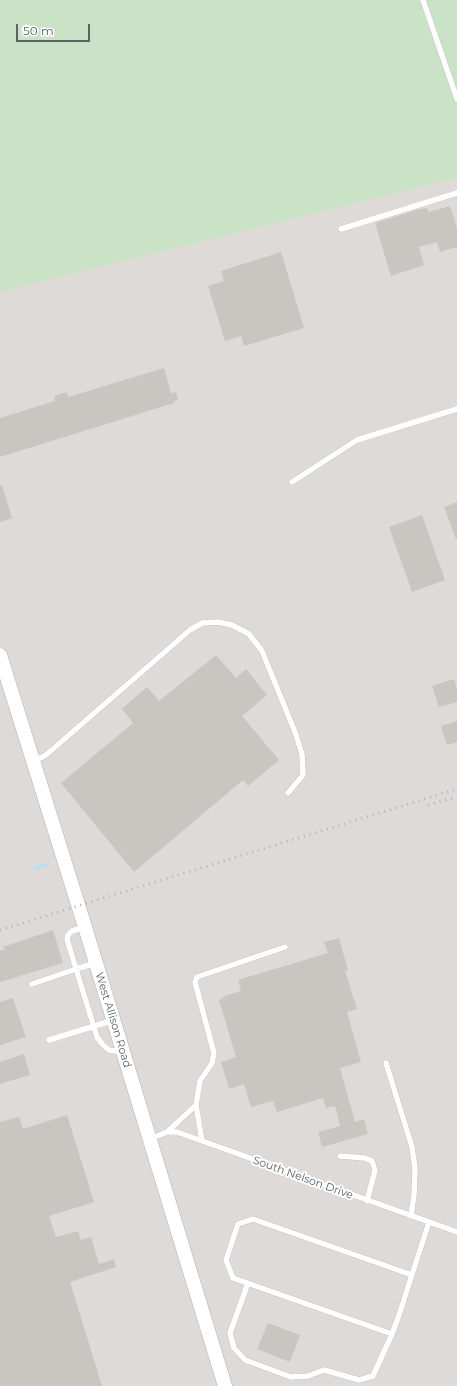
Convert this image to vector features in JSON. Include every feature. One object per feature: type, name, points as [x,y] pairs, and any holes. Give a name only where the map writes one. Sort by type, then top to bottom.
[{"type":"street","name":"West Allison Road","points":[[0,655],[114,1020],[225,1386]]},
{"type":"lane","points":[[423,0],[457,99]]},
{"type":"lane","points":[[341,228],[457,193]]},
{"type":"lane","points":[[292,482],[357,440],[457,409]]},
{"type":"lane","points":[[33,761],[46,755],[190,630],[202,624],[218,622],[232,626],[249,634],[262,652],[295,732],[302,754],[302,776],[288,793]]},
{"type":"lane","points":[[85,927],[72,931],[68,935],[67,939],[76,969],[97,1037],[109,1050],[123,1052]]},
{"type":"lane","points":[[202,1141],[196,1104],[200,1082],[212,1063],[214,1053],[195,982],[197,977],[285,947]]},
{"type":"lane","points":[[32,984],[96,962]]},
{"type":"lane","points":[[49,1040],[114,1020]]},
{"type":"lane","points":[[386,1063],[412,1147],[415,1169],[414,1196],[411,1216]]},
{"type":"lane","points":[[150,1139],[167,1132],[196,1104]]},
{"type":"lane","name":"South Nelson Drive","points":[[167,1132],[177,1132],[457,1232]]},
{"type":"lane","points":[[340,1156],[365,1158],[372,1161],[375,1170],[367,1201]]},
{"type":"lane","points":[[392,1334],[233,1278],[226,1260],[238,1224],[253,1219],[412,1275]]},
{"type":"lane","points":[[248,1283],[230,1333],[234,1348],[245,1360],[290,1378],[308,1376],[324,1370],[359,1380],[372,1376],[392,1334],[429,1222]]},
{"type":"shaded area","points":[[457,178],[457,1386],[0,1386],[0,292]]},
{"type":"green space","points":[[0,0],[457,0],[457,178],[0,292]]},
{"type":"building","points":[[450,206],[457,228],[457,247],[440,252],[437,242],[419,247],[424,265],[391,276],[375,223],[420,209],[427,208],[428,212]]},
{"type":"building","points":[[281,252],[304,328],[244,346],[241,336],[225,341],[208,286],[224,281],[221,271]]},
{"type":"building","points":[[164,368],[171,393],[176,392],[178,400],[174,401],[174,403],[0,457],[0,418],[55,401],[54,396],[67,392],[68,397]]},
{"type":"building","points":[[0,485],[2,485],[12,518],[0,522]]},
{"type":"building","points":[[457,502],[457,538],[456,539],[444,507]]},
{"type":"building","points":[[422,515],[445,580],[412,592],[389,527]]},
{"type":"building","points":[[216,655],[236,678],[246,669],[267,695],[242,716],[279,760],[248,786],[243,780],[134,872],[61,783],[133,723],[122,709],[147,687],[159,701]]},
{"type":"building","points":[[454,679],[457,689],[457,702],[439,707],[432,686]]},
{"type":"building","points":[[457,721],[457,742],[447,745],[441,726]]},
{"type":"building","points":[[53,930],[63,963],[0,982],[0,951],[4,950],[3,947]]},
{"type":"building","points":[[339,938],[348,970],[345,971],[357,1009],[347,1012],[361,1062],[340,1068],[355,1122],[364,1119],[368,1134],[322,1147],[318,1132],[340,1126],[335,1106],[326,1108],[323,1098],[277,1112],[273,1101],[251,1107],[244,1084],[229,1089],[221,1062],[236,1057],[219,1000],[225,996],[241,991],[238,980],[328,953],[324,942]]},
{"type":"building","points":[[13,998],[26,1037],[0,1045],[0,1002]]},
{"type":"building","points":[[24,1054],[30,1075],[0,1084],[0,1062]]},
{"type":"building","points":[[67,1115],[94,1202],[49,1216],[56,1237],[78,1231],[81,1240],[91,1237],[99,1264],[114,1259],[116,1267],[70,1282],[102,1386],[0,1386],[0,1122],[19,1117],[23,1129]]},
{"type":"building","points":[[268,1323],[300,1335],[290,1362],[257,1349]]},
{"type":"waterway","points":[[35,868],[49,864]]},
{"type":"railway","points":[[0,930],[457,789]]},
{"type":"railway","points":[[428,805],[457,797]]}]
